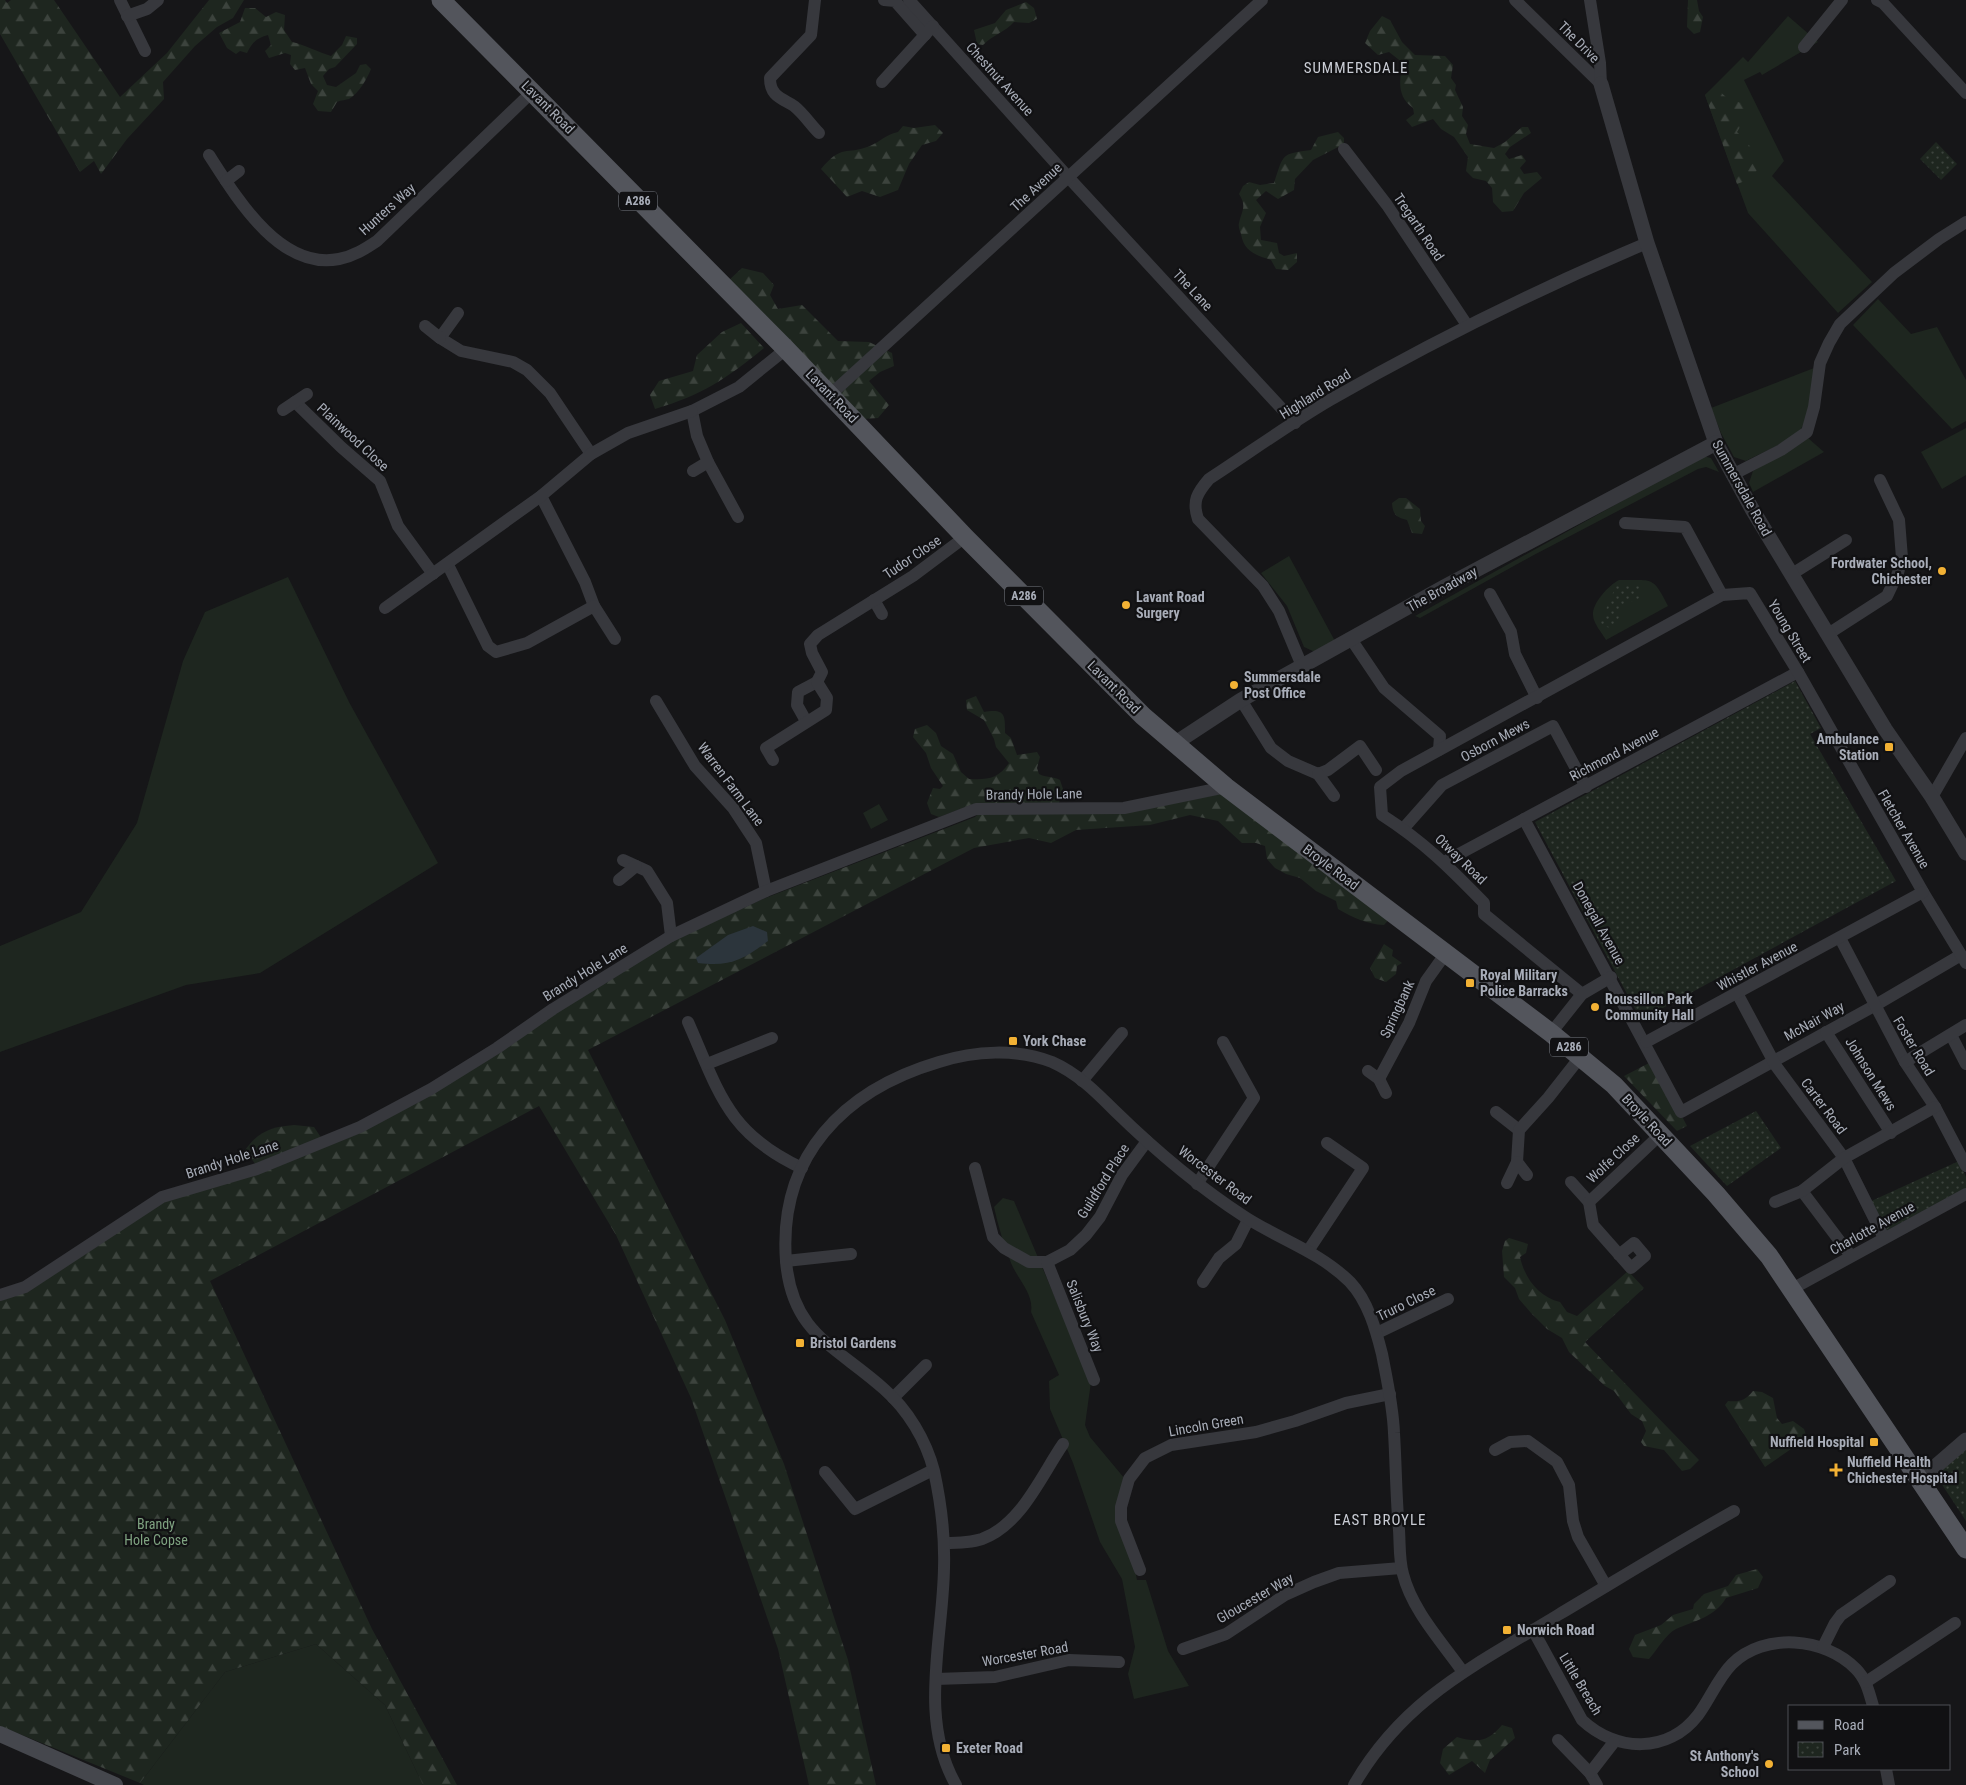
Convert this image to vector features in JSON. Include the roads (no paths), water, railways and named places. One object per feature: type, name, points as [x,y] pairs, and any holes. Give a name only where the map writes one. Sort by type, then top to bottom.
[{"type":"main road","name":"Lavant Road","points":[[442,0],[786,348],[965,537],[1088,662],[1174,744],[1226,787]]},
{"type":"main road","name":"Broyle Road","points":[[1226,787],[1581,1056],[1614,1085],[1747,1229],[1792,1289],[1966,1549]]},
{"type":"main road","points":[[0,1734],[115,1785]]},
{"type":"street","points":[[120,0],[145,51]]},
{"type":"street","points":[[127,16],[147,9],[158,0]]},
{"type":"street","points":[[815,0],[811,35],[770,78],[770,88],[780,101],[794,107],[818,133]]},
{"type":"street","points":[[882,82],[929,31],[895,1],[884,0]]},
{"type":"street","name":"Chestnut Avenue","points":[[909,0],[929,31],[1069,178]]},
{"type":"street","name":"The Avenue","points":[[830,395],[1262,0]]},
{"type":"street","name":"The Drive","points":[[1515,0],[1600,84]]},
{"type":"street","points":[[1590,0],[1600,63],[1600,84]]},
{"type":"street","points":[[1804,47],[1842,0]]},
{"type":"street","points":[[1877,0],[1883,3],[1966,93]]},
{"type":"street","name":"Summersdale Road","points":[[1600,84],[1647,243],[1716,443],[1732,475],[1885,729],[1932,797],[1966,853]]},
{"type":"street","name":"Hunters Way","points":[[209,155],[226,181],[260,225],[287,249],[313,259],[338,259],[358,253],[378,241],[532,92]]},
{"type":"street","name":"Tregarth Road","points":[[1344,156],[1387,206],[1467,325]]},
{"type":"street","points":[[226,181],[239,171]]},
{"type":"street","name":"The Lane","points":[[1069,178],[1295,423]]},
{"type":"street","points":[[1732,475],[1781,450],[1806,432],[1814,407],[1820,363],[1840,324],[1900,268],[1938,239],[1966,222]]},
{"type":"street","name":"Highland Road","points":[[1302,666],[1279,611],[1263,586],[1198,519],[1194,506],[1198,492],[1209,479],[1328,401],[1467,325],[1552,284],[1647,243]]},
{"type":"street","points":[[440,338],[458,313]]},
{"type":"street","points":[[425,326],[461,351],[513,362],[527,370],[550,393],[591,454]]},
{"type":"street","points":[[385,608],[448,565],[541,496],[591,454],[628,433],[692,411],[739,387],[786,348]]},
{"type":"street","points":[[284,410],[307,394]]},
{"type":"street","name":"Plainwood Close","points":[[295,402],[340,447],[380,481],[398,526],[433,574]]},
{"type":"street","points":[[692,411],[697,436],[708,462],[738,517]]},
{"type":"street","name":"The Broadway","points":[[1174,744],[1241,700],[1350,639],[1716,443]]},
{"type":"street","points":[[693,471],[708,462]]},
{"type":"street","points":[[1828,634],[1887,596],[1898,573],[1902,558],[1899,520],[1880,480]]},
{"type":"street","points":[[541,496],[585,582],[594,606],[615,640]]},
{"type":"street","points":[[1625,523],[1685,527],[1722,594]]},
{"type":"street","name":"Tudor Close","points":[[773,760],[766,748],[826,710],[827,698],[817,682],[822,672],[812,653],[810,644],[818,635],[913,576],[965,537]]},
{"type":"street","points":[[1792,574],[1846,540]]},
{"type":"street","points":[[448,565],[488,646],[496,652],[527,644],[594,606]]},
{"type":"street","name":"Young Street","points":[[1722,594],[1750,593],[1818,709]]},
{"type":"street","points":[[1490,594],[1511,632],[1515,654],[1537,698]]},
{"type":"street","name":"Otway Road","points":[[1582,994],[1484,914],[1484,903],[1444,862],[1403,829],[1382,815],[1380,787],[1401,771],[1537,698],[1722,594]]},
{"type":"street","points":[[874,600],[882,614]]},
{"type":"street","points":[[1350,639],[1384,688],[1440,736],[1439,750]]},
{"type":"street","name":"Richmond Avenue","points":[[1444,862],[1798,672]]},
{"type":"street","points":[[806,721],[797,705],[798,692],[817,682]]},
{"type":"street","points":[[1241,700],[1271,748],[1288,761],[1318,774],[1334,796]]},
{"type":"street","name":"Warren Farm Lane","points":[[656,701],[695,766],[733,808],[756,843],[766,891]]},
{"type":"street","name":"Fletcher Avenue","points":[[1818,709],[1963,959]]},
{"type":"street","name":"Osborn Mews","points":[[1403,829],[1442,785],[1553,726],[1586,787]]},
{"type":"street","points":[[1932,797],[1966,738]]},
{"type":"street","points":[[1318,774],[1328,770],[1360,746],[1376,770]]},
{"type":"street","name":"Brandy Hole Lane","points":[[0,1295],[24,1287],[162,1197],[257,1169],[360,1127],[431,1089],[497,1048],[588,987],[671,936],[766,891],[976,810],[1124,808],[1226,787]]},
{"type":"street","name":"Donegall Avenue","points":[[1524,819],[1646,1042]]},
{"type":"street","points":[[623,860],[647,872],[667,903],[671,936]]},
{"type":"street","points":[[619,880],[636,866]]},
{"type":"street","name":"Whistler Avenue","points":[[1646,1042],[1923,892]]},
{"type":"street","name":"Foster Road","points":[[1840,938],[1874,1006],[1905,1062],[1935,1107],[1966,1166]]},
{"type":"street","name":"Springbank","points":[[1379,1079],[1409,1023],[1426,981],[1446,953]]},
{"type":"street","name":"McNair Way","points":[[1646,1042],[1681,1112],[1963,959]]},
{"type":"street","points":[[1551,1033],[1582,994],[1611,978]]},
{"type":"street","name":"Carter Road","points":[[1737,994],[1774,1061],[1844,1158],[1884,1238]]},
{"type":"street","points":[[688,1022],[726,1106],[746,1132],[781,1158],[802,1168]]},
{"type":"street","points":[[1905,1062],[1966,1025]]},
{"type":"street","name":"Johnson Mews","points":[[1826,1032],[1891,1133]]},
{"type":"street","points":[[1082,1080],[1122,1033]]},
{"type":"street","points":[[1951,1035],[1966,1064]]},
{"type":"street","points":[[707,1064],[772,1038]]},
{"type":"street","points":[[1197,1184],[1254,1098],[1223,1042]]},
{"type":"street","name":"Worcester Road","points":[[956,1785],[947,1770],[938,1732],[936,1679],[943,1589],[944,1543],[942,1513],[933,1470],[924,1444],[893,1398],[820,1338],[794,1300],[786,1261],[785,1228],[787,1209],[802,1168],[826,1130],[849,1105],[886,1082],[929,1065],[968,1055],[1020,1054],[1053,1063],[1082,1080],[1147,1141],[1197,1184],[1248,1220],[1308,1251],[1351,1284],[1366,1308],[1377,1333],[1390,1394],[1394,1427],[1401,1568],[1414,1600],[1463,1672]]},
{"type":"street","points":[[1507,1183],[1517,1162],[1519,1130],[1548,1098],[1581,1056]]},
{"type":"street","points":[[1368,1071],[1379,1079],[1386,1093]]},
{"type":"street","name":"Johnson Mews","points":[[1775,1202],[1802,1191],[1844,1158],[1935,1107]]},
{"type":"street","points":[[1496,1112],[1519,1130]]},
{"type":"street","name":"Wolfe Close","points":[[1619,1255],[1593,1225],[1589,1202],[1661,1134]]},
{"type":"street","name":"Guildford Place","points":[[1047,1262],[1070,1250],[1086,1236],[1100,1217],[1122,1175],[1147,1141]]},
{"type":"street","points":[[1308,1251],[1363,1168],[1327,1143]]},
{"type":"street","points":[[1517,1162],[1526,1175]]},
{"type":"street","points":[[975,1168],[993,1237],[1004,1248],[1029,1262],[1047,1262]]},
{"type":"street","points":[[1571,1182],[1589,1202]]},
{"type":"street","points":[[1802,1191],[1851,1256]]},
{"type":"street","name":"Charlotte Avenue","points":[[1792,1289],[1966,1194]]},
{"type":"street","points":[[1202,1282],[1219,1258],[1236,1244],[1248,1220]]},
{"type":"street","points":[[786,1261],[851,1254]]},
{"type":"street","name":"Salisbury Way","points":[[1047,1262],[1094,1380]]},
{"type":"street","name":"Truro Close","points":[[1377,1333],[1448,1299]]},
{"type":"street","points":[[893,1398],[926,1365]]},
{"type":"street","name":"Lincoln Green","points":[[1140,1570],[1121,1521],[1121,1507],[1129,1479],[1145,1458],[1171,1445],[1256,1432],[1346,1403],[1390,1394]]},
{"type":"street","points":[[1917,1478],[1936,1466],[1966,1440]]},
{"type":"street","points":[[1495,1450],[1510,1442],[1528,1441],[1557,1462],[1569,1485],[1578,1537],[1606,1586]]},
{"type":"street","points":[[944,1543],[982,1539],[1008,1524],[1017,1514],[1062,1444]]},
{"type":"street","points":[[825,1472],[855,1509],[933,1470]]},
{"type":"street","points":[[1354,1785],[1375,1751],[1395,1727],[1417,1706],[1463,1672],[1734,1511]]},
{"type":"street","name":"Gloucester Way","points":[[1183,1650],[1226,1634],[1285,1595],[1314,1582],[1339,1573],[1401,1568]]},
{"type":"street","points":[[1824,1647],[1835,1623],[1841,1615],[1890,1581]]},
{"type":"street","points":[[1866,1682],[1956,1623]]},
{"type":"street","name":"Little Breach","points":[[1532,1630],[1582,1720],[1594,1732],[1614,1742],[1640,1746],[1660,1742],[1680,1734],[1697,1716],[1731,1665],[1750,1651],[1773,1644],[1794,1642],[1824,1647],[1846,1660],[1866,1682],[1872,1705]]},
{"type":"street","name":"Worcester Road","points":[[936,1679],[994,1677],[1069,1660],[1119,1662]]},
{"type":"street","points":[[1558,1740],[1590,1773],[1597,1785]]},
{"type":"street","points":[[1590,1773],[1614,1742]]},
{"type":"street","points":[[1886,1770],[1889,1785]]},
{"type":"place","name":"Fordwater School, Chichester","points":[[1942,571]]},
{"type":"place","name":"Lavant Road Surgery","points":[[1126,605]]},
{"type":"place","name":"Summersdale Post Office","points":[[1234,685]]},
{"type":"place","name":"Ambulance Station","points":[[1889,747]]},
{"type":"place","name":"Royal Military Police Barracks","points":[[1470,983]]},
{"type":"place","name":"Roussillon Park Community Hall","points":[[1595,1007]]},
{"type":"place","name":"York Chase","points":[[1013,1041]]},
{"type":"place","name":"Bristol Gardens","points":[[800,1343]]},
{"type":"place","name":"Nuffield Hospital","points":[[1874,1442]]},
{"type":"place","name":"Nuffield Health Chichester Hospital","points":[[1836,1470]]},
{"type":"place","name":"Norwich Road","points":[[1507,1630]]},
{"type":"place","name":"Exeter Road","points":[[946,1748]]},
{"type":"place","name":"St Anthony's School","points":[[1769,1764]]},
{"type":"district","name":"SUMMERSDALE","points":[[1356,68]]},
{"type":"district","name":"EAST BROYLE","points":[[1380,1520]]},
{"type":"park label","name":"Brandy Hole Copse","points":[[156,1532]]}]
